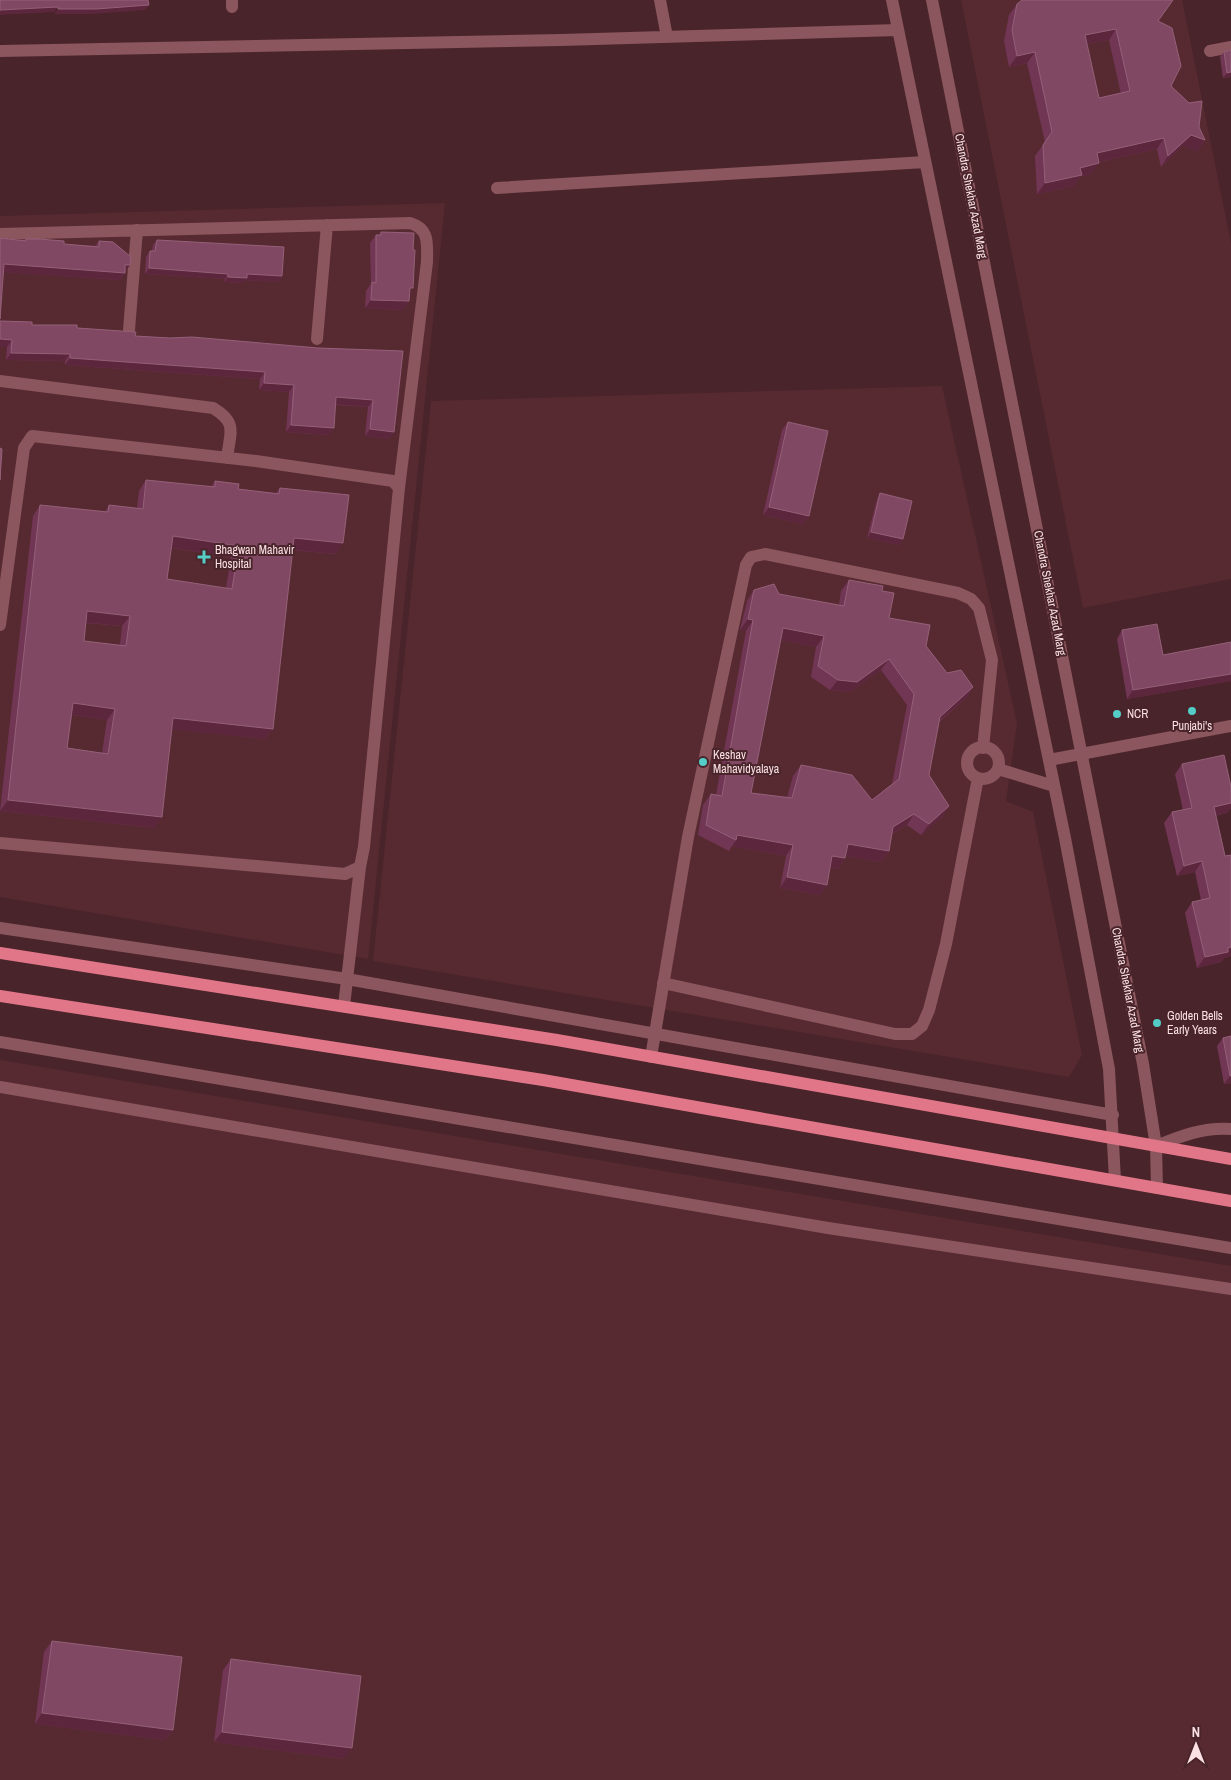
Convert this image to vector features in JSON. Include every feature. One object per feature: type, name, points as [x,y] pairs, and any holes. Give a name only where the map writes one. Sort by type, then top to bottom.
[{"type":"main road","points":[[0,953],[344,1006],[651,1057],[1231,1159]]},
{"type":"main road","points":[[0,996],[543,1080],[1231,1201]]},
{"type":"street","points":[[660,0],[666,37]]},
{"type":"street","points":[[892,0],[1049,760],[1109,1069],[1113,1115],[1115,1180]]},
{"type":"street","name":"Chandra Shekhar Azad Marg","points":[[932,0],[1143,1064],[1156,1146],[1156,1188]]},
{"type":"street","points":[[0,51],[666,37],[898,30]]},
{"type":"street","points":[[1210,51],[1231,47]]},
{"type":"street","points":[[497,188],[925,162]]},
{"type":"street","points":[[0,234],[410,223],[419,225],[425,231],[427,262],[399,488],[364,847],[360,866],[344,1006]]},
{"type":"street","points":[[317,339],[327,225]]},
{"type":"street","points":[[129,330],[137,230]]},
{"type":"street","points":[[0,381],[213,408],[225,415],[231,424],[227,458]]},
{"type":"street","points":[[0,625],[24,448],[32,436],[227,458],[393,481],[399,488]]},
{"type":"street","points":[[651,1057],[688,837],[746,564],[751,557],[765,554],[773,555],[958,593],[971,599],[979,608],[992,660],[983,748]]},
{"type":"street","points":[[1049,760],[1231,727]]},
{"type":"street","points":[[983,748],[996,754],[1000,764],[992,777],[978,778],[970,771],[968,761],[973,752],[983,748]]},
{"type":"street","points":[[998,769],[1054,786]]},
{"type":"street","points":[[663,984],[895,1034],[912,1034],[922,1026],[929,1010],[946,944],[978,778]]},
{"type":"street","points":[[0,843],[345,874],[360,866]]},
{"type":"street","points":[[0,928],[347,979],[1113,1115]]},
{"type":"street","points":[[0,1042],[1231,1248]]},
{"type":"street","points":[[0,1087],[809,1224],[1231,1289]]},
{"type":"street","points":[[1156,1146],[1191,1132],[1212,1128],[1231,1129]]},
{"type":"shaded area","points":[[961,0],[1182,0],[1231,243],[1231,579],[1083,608]]},
{"type":"shaded area","name":"Bhagwan Mahavir Hospital","points":[[445,203],[368,959],[0,897],[0,216]]},
{"type":"shaded area","name":"Keshav Mahavidyalaya","points":[[942,386],[1017,723],[1006,801],[1033,812],[1082,1055],[1069,1077],[373,961],[431,401]]},
{"type":"shaded area","points":[[0,1060],[1231,1266],[1231,1780],[0,1780]]},
{"type":"building","points":[[0,0],[148,0],[149,5],[96,9],[58,9],[58,7],[0,10]]},
{"type":"building","points":[[1022,0],[1173,0],[1158,21],[1172,28],[1181,66],[1171,86],[1189,103],[1202,101],[1199,127],[1205,140],[1191,135],[1168,156],[1164,138],[1097,153],[1099,163],[1080,168],[1082,175],[1045,183],[1043,145],[1052,132],[1035,52],[1017,56],[1012,30],[1017,4]],"holes":[[[1116,29],[1130,91],[1099,98],[1085,35]]]},
{"type":"building","points":[[1231,50],[1231,72],[1227,73],[1224,52]]},
{"type":"building","points":[[381,232],[414,233],[413,288],[410,288],[409,301],[371,300],[372,282],[376,283],[376,235],[381,235]]},
{"type":"building","points":[[0,238],[26,241],[26,239],[39,239],[64,241],[64,244],[99,247],[99,241],[113,242],[131,257],[130,265],[125,265],[125,273],[4,264],[0,319]]},
{"type":"building","points":[[157,240],[284,247],[282,276],[247,274],[247,278],[228,277],[228,274],[149,268],[150,251],[155,251]]},
{"type":"building","points":[[0,321],[32,322],[32,325],[77,325],[77,328],[136,332],[135,336],[192,337],[318,348],[403,351],[394,432],[370,429],[373,400],[336,397],[334,428],[291,425],[294,385],[264,383],[265,372],[70,358],[70,354],[11,353],[12,340],[0,339]]},
{"type":"building","points":[[788,422],[828,431],[809,516],[769,507]]},
{"type":"building","points":[[0,448],[2,449],[0,480]]},
{"type":"building","points":[[146,480],[215,487],[215,481],[239,484],[238,489],[279,494],[280,488],[349,495],[343,543],[294,538],[273,729],[173,718],[162,817],[8,800],[40,505],[108,512],[109,505],[143,509]],"holes":[[[173,536],[239,546],[232,589],[167,579]],[[87,611],[130,616],[126,646],[84,641]],[[73,703],[115,709],[108,754],[67,748]]]},
{"type":"building","points":[[880,493],[912,501],[903,539],[871,532]]},
{"type":"building","points":[[849,580],[883,586],[882,591],[894,593],[889,618],[930,625],[926,646],[947,673],[961,670],[973,687],[940,717],[929,775],[949,806],[929,824],[914,814],[893,827],[889,851],[848,844],[845,858],[832,856],[827,885],[787,877],[793,845],[737,835],[736,840],[706,825],[711,794],[722,796],[753,620],[748,619],[754,590],[774,584],[779,594],[844,606]],"holes":[[[783,628],[824,636],[818,666],[838,680],[857,682],[889,659],[914,694],[899,779],[872,800],[852,775],[801,765],[792,798],[751,793]]]},
{"type":"building","points":[[1157,624],[1163,655],[1231,642],[1231,674],[1133,690],[1122,630]]},
{"type":"building","points":[[1224,755],[1231,787],[1231,803],[1214,807],[1225,856],[1231,855],[1231,947],[1228,948],[1228,952],[1205,957],[1192,902],[1210,898],[1202,861],[1184,866],[1172,812],[1192,808],[1182,764]]},
{"type":"building","points":[[1231,1036],[1231,1076],[1230,1076],[1223,1038]]},
{"type":"building","points":[[52,1641],[182,1657],[173,1730],[42,1713]]},
{"type":"building","points":[[231,1659],[361,1676],[352,1748],[222,1732]]},
{"type":"place","name":"Bhagwan Mahavir Hospital","points":[[204,557]]},
{"type":"place","name":"Punjabi's","points":[[1192,711]]},
{"type":"place","name":"NCR","points":[[1117,714]]},
{"type":"place","name":"Keshav Mahavidyalaya","points":[[703,762]]},
{"type":"place","name":"Golden Bells Early Years","points":[[1157,1023]]}]
